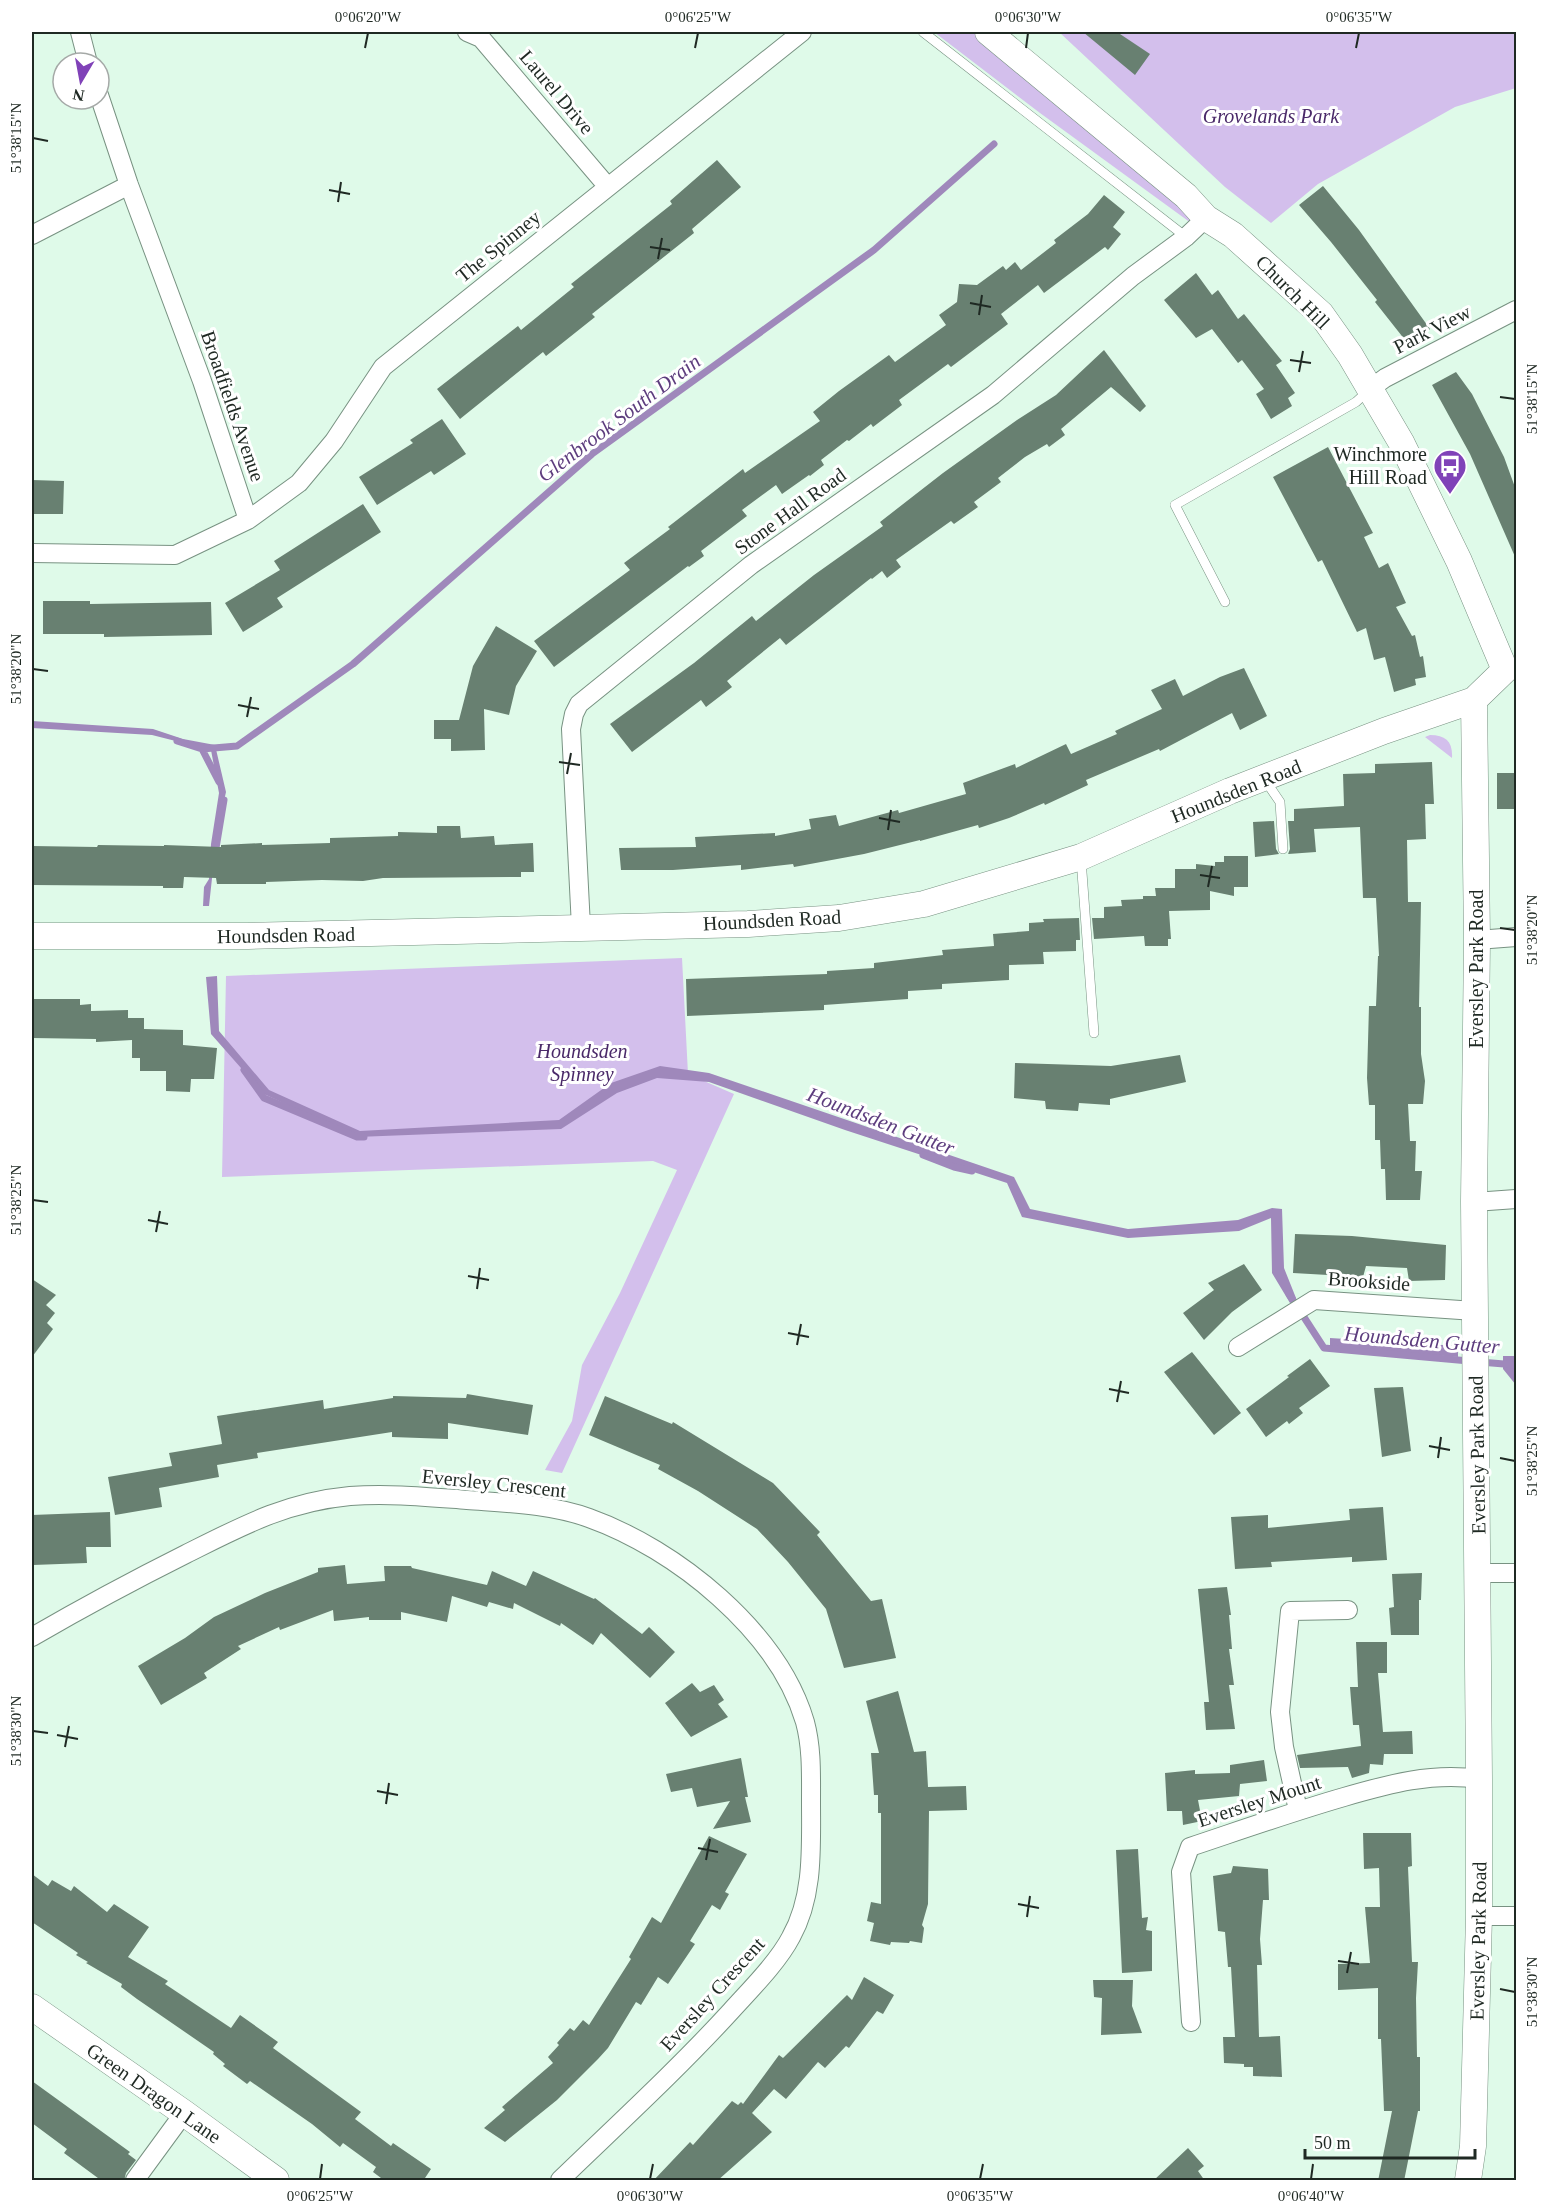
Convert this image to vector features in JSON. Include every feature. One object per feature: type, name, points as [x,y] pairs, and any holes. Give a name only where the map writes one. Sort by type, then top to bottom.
[{"type":"street","points":[[80,32],[85,51]]},
{"type":"street","name":"Laurel Drive","points":[[467,32],[482,38],[608,187]]},
{"type":"street","name":"The Spinney","points":[[248,520],[299,483],[334,441],[383,367],[802,32]]},
{"type":"street","name":"Church Hill","points":[[988,32],[1186,196],[1206,218],[1233,235],[1321,314],[1350,355],[1401,442],[1511,671]]},
{"type":"street","name":"Broadfields Avenue","points":[[104,111],[129,185],[202,381],[248,520]]},
{"type":"street","points":[[32,235],[129,185]]},
{"type":"street","name":"Stone Hall Road","points":[[581,927],[571,729],[579,704],[752,566],[993,395],[1133,276],[1186,237],[1206,218]]},
{"type":"street","name":"Park View","points":[[1370,389],[1385,378],[1516,310]]},
{"type":"street","points":[[32,553],[175,555],[248,520]]},
{"type":"street","points":[[1474,700],[1511,671]]},
{"type":"street","name":"Houndsden Road","points":[[32,936],[248,936],[748,924],[839,918],[924,904],[1081,857],[1264,778],[1384,731],[1474,700]]},
{"type":"street","name":"Eversley Park Road","points":[[1468,2181],[1473,2146],[1479,1916],[1474,1202],[1477,940],[1474,700]]},
{"type":"street","points":[[1477,940],[1516,936]]},
{"type":"street","points":[[1474,1202],[1516,1199]]},
{"type":"street","name":"Brookside","points":[[1238,1347],[1314,1299],[1475,1311]]},
{"type":"street","name":"Eversley Crescent","points":[[32,1636],[106,1594],[263,1516],[310,1502],[351,1496],[395,1496],[534,1506],[586,1517],[630,1535],[675,1561],[715,1594],[757,1634],[788,1680],[805,1722],[811,1754],[811,1847],[806,1902],[791,1939],[757,1982],[708,2036],[560,2181]]},
{"type":"street","points":[[1478,1573],[1516,1573]]},
{"type":"street","points":[[1298,1810],[1284,1747],[1280,1712],[1290,1611],[1348,1610]]},
{"type":"street","name":"Eversley Mount","points":[[1191,2022],[1181,1872],[1190,1847],[1298,1810],[1404,1781],[1448,1776],[1479,1779]]},
{"type":"street","points":[[1479,1916],[1516,1916]]},
{"type":"street","name":"Green Dragon Lane","points":[[32,2007],[184,2113],[276,2181]]},
{"type":"street","points":[[135,2181],[184,2113]]},
{"type":"lane","points":[[923,32],[1186,237]]},
{"type":"lane","points":[[1225,602],[1175,505],[1356,402],[1370,389]]},
{"type":"lane","points":[[1264,778],[1280,802],[1283,849]]},
{"type":"lane","points":[[1081,857],[1094,1033]]},
{"type":"green space","points":[[934,32],[972,32],[1197,212],[1191,223],[1040,113]]},
{"type":"green space","name":"Grovelands Park","points":[[1059,32],[1516,32],[1516,88],[1455,107],[1318,184],[1271,223],[1225,187]]},
{"type":"green space","points":[[1440,736],[1447,740],[1450,744],[1452,758],[1425,737]]},
{"type":"green space","name":"Houndsden Spinney","points":[[682,958],[688,1074],[734,1094],[562,1473],[545,1470],[572,1421],[582,1365],[620,1293],[677,1170],[653,1161],[222,1177],[226,976]]},
{"type":"shaded area","points":[[32,721],[153,729],[183,739],[215,745],[226,792],[217,832],[209,906],[203,906],[204,887],[209,879],[211,844],[219,793],[211,750],[152,735],[32,728]]},
{"type":"shaded area","points":[[217,976],[219,1031],[269,1090],[360,1131],[559,1120],[611,1083],[660,1066],[709,1073],[1014,1177],[1030,1209],[1128,1229],[1238,1220],[1272,1208],[1282,1209],[1284,1268],[1296,1298],[1290,1303],[1272,1273],[1271,1218],[1239,1231],[1128,1238],[1022,1217],[1007,1183],[845,1130],[709,1082],[657,1078],[617,1093],[561,1129],[357,1137],[264,1094],[211,1034],[206,977]]},
{"type":"shaded area","points":[[1330,1338],[1458,1346],[1458,1357],[1330,1347]]},
{"type":"shaded area","points":[[1503,1356],[1516,1356],[1516,1385],[1503,1369]]},
{"type":"building","points":[[1083,32],[1117,32],[1150,54],[1135,75]]},
{"type":"building","points":[[717,160],[741,187],[692,229],[694,233],[592,314],[595,317],[546,356],[543,352],[460,419],[437,389],[518,326],[521,330],[574,287],[571,284],[672,204],[670,201]]},
{"type":"building","points":[[1323,186],[1359,230],[1430,329],[1409,345],[1375,302],[1377,300],[1299,205]]},
{"type":"building","points":[[1104,195],[1125,212],[1113,227],[1121,234],[1108,250],[1105,247],[1044,293],[1038,285],[1001,314],[1008,324],[951,367],[948,364],[899,400],[902,405],[873,427],[871,424],[849,441],[847,440],[821,460],[824,465],[810,476],[782,494],[776,485],[742,510],[747,516],[701,551],[704,556],[554,667],[534,641],[630,570],[624,563],[670,529],[668,527],[743,469],[745,473],[820,421],[813,412],[839,391],[889,355],[895,362],[946,325],[939,315],[957,302],[959,284],[977,285],[1003,266],[1006,270],[1015,262],[1021,270],[1056,243],[1054,240],[1088,214]]},
{"type":"building","points":[[1196,273],[1212,295],[1218,290],[1238,319],[1244,314],[1282,361],[1276,365],[1295,393],[1288,398],[1292,406],[1271,419],[1256,394],[1264,389],[1242,360],[1238,363],[1212,329],[1196,338],[1164,300]]},
{"type":"building","points":[[1104,350],[1146,406],[1140,412],[1111,387],[1061,429],[1065,435],[1049,447],[1047,444],[1025,457],[998,478],[1001,482],[974,502],[978,507],[954,524],[951,521],[896,560],[901,567],[887,578],[882,571],[871,578],[786,645],[780,638],[727,681],[732,687],[706,707],[701,700],[632,752],[610,724],[694,663],[752,616],[756,621],[814,575],[883,526],[880,522],[943,473],[1056,395]]},
{"type":"building","points":[[1456,372],[1472,394],[1504,457],[1516,490],[1516,559],[1470,454],[1432,385]]},
{"type":"building","points":[[442,419],[466,454],[434,475],[431,471],[377,505],[359,477],[413,443],[410,440]]},
{"type":"building","points":[[1328,447],[1373,533],[1364,537],[1379,568],[1388,563],[1406,603],[1396,607],[1412,636],[1415,635],[1420,657],[1423,656],[1426,677],[1415,679],[1416,685],[1394,692],[1385,657],[1374,660],[1366,628],[1357,632],[1322,560],[1318,562],[1273,477]]},
{"type":"building","points":[[32,480],[64,481],[63,514],[32,514]]},
{"type":"building","points":[[363,504],[381,532],[277,598],[283,607],[243,632],[225,603],[280,570],[274,561]]},
{"type":"building","points":[[43,601],[90,601],[90,604],[211,602],[212,635],[104,637],[104,634],[43,634]]},
{"type":"building","points":[[496,626],[537,651],[516,686],[509,715],[484,709],[485,750],[451,751],[451,739],[434,739],[434,720],[459,720],[473,666]]},
{"type":"building","points":[[1244,668],[1267,716],[1240,730],[1232,713],[1160,751],[1159,749],[1086,780],[1088,785],[1045,805],[1044,803],[979,828],[978,825],[864,854],[794,867],[793,864],[741,870],[741,865],[673,870],[621,870],[619,848],[696,847],[695,837],[775,833],[775,836],[811,829],[809,819],[836,815],[839,826],[898,810],[899,813],[966,794],[963,783],[1015,764],[1016,768],[1066,744],[1071,754],[1117,734],[1115,731],[1162,709],[1151,690],[1175,679],[1183,696],[1220,677]]},
{"type":"building","points":[[1432,762],[1434,804],[1425,804],[1426,839],[1407,840],[1408,902],[1421,902],[1419,1007],[1421,1007],[1421,1054],[1425,1081],[1423,1104],[1408,1104],[1410,1141],[1416,1141],[1415,1171],[1422,1171],[1420,1200],[1386,1200],[1385,1169],[1381,1169],[1380,1140],[1375,1140],[1375,1105],[1369,1105],[1367,1078],[1369,1006],[1376,1006],[1379,956],[1376,898],[1363,898],[1360,827],[1314,829],[1316,852],[1288,854],[1290,849],[1288,821],[1294,821],[1294,809],[1344,806],[1343,774],[1375,773],[1375,764]]},
{"type":"building","points":[[1497,773],[1516,773],[1516,809],[1497,809]]},
{"type":"building","points":[[1274,821],[1276,849],[1279,854],[1255,857],[1253,822]]},
{"type":"building","points":[[437,826],[460,826],[461,838],[494,836],[495,845],[533,843],[534,872],[521,872],[521,877],[383,878],[363,881],[266,882],[266,884],[217,884],[216,878],[184,877],[183,888],[32,885],[32,846],[221,847],[221,845],[262,843],[262,845],[330,843],[330,838],[398,836],[398,832],[437,833]]},
{"type":"building","points":[[1224,856],[1248,856],[1248,887],[1234,887],[1234,896],[1210,891],[1210,910],[1169,911],[1171,939],[1168,939],[1168,946],[1145,946],[1144,936],[1094,939],[1092,918],[1104,918],[1104,907],[1122,906],[1121,900],[1156,896],[1155,888],[1175,888],[1175,869],[1196,869],[1196,864],[1215,866],[1215,862],[1224,862]]},
{"type":"building","points":[[1079,918],[1080,940],[1076,940],[1076,951],[1043,952],[1044,964],[1009,965],[1009,980],[942,984],[942,989],[908,991],[908,999],[824,1005],[824,1010],[687,1016],[686,979],[827,974],[827,971],[874,968],[874,963],[943,955],[942,950],[994,946],[993,934],[1029,931],[1029,923],[1044,922],[1043,919]]},
{"type":"building","points":[[32,999],[80,999],[80,1005],[91,1004],[91,1011],[128,1010],[128,1018],[144,1018],[144,1029],[183,1030],[183,1045],[217,1048],[214,1079],[191,1079],[190,1092],[166,1091],[166,1071],[140,1071],[140,1058],[132,1058],[132,1040],[96,1042],[96,1039],[32,1038]]},
{"type":"building","points":[[1180,1055],[1186,1082],[1110,1099],[1110,1105],[1079,1103],[1078,1111],[1046,1109],[1045,1101],[1014,1098],[1015,1063],[1111,1066]]},
{"type":"building","points":[[1295,1234],[1352,1236],[1446,1245],[1445,1280],[1409,1281],[1407,1268],[1366,1266],[1363,1277],[1293,1273]]},
{"type":"building","points":[[1244,1264],[1262,1290],[1232,1312],[1204,1340],[1183,1313],[1214,1290],[1208,1283]]},
{"type":"building","points":[[32,1279],[56,1295],[46,1305],[55,1313],[47,1323],[53,1329],[32,1357]]},
{"type":"building","points":[[1192,1352],[1241,1413],[1214,1435],[1164,1372]]},
{"type":"building","points":[[1310,1359],[1330,1386],[1299,1408],[1303,1413],[1289,1424],[1287,1421],[1266,1437],[1246,1409]]},
{"type":"building","points":[[1403,1387],[1411,1451],[1382,1457],[1374,1388]]},
{"type":"building","points":[[467,1394],[533,1405],[528,1435],[448,1423],[448,1439],[392,1437],[392,1432],[257,1453],[258,1458],[217,1465],[219,1477],[159,1488],[162,1507],[115,1515],[108,1477],[172,1466],[169,1453],[222,1444],[217,1416],[323,1400],[324,1409],[393,1398],[393,1396],[466,1398]]},
{"type":"building","points":[[605,1396],[672,1424],[673,1422],[773,1483],[820,1532],[817,1535],[871,1601],[882,1599],[896,1658],[844,1668],[826,1609],[788,1562],[757,1529],[698,1491],[658,1469],[660,1465],[589,1435]]},
{"type":"building","points":[[1383,1507],[1387,1560],[1352,1562],[1352,1557],[1271,1562],[1272,1567],[1235,1569],[1231,1517],[1268,1515],[1268,1528],[1350,1520],[1349,1509]]},
{"type":"building","points":[[110,1512],[111,1547],[86,1547],[87,1563],[33,1565],[32,1515]]},
{"type":"building","points":[[345,1565],[347,1584],[385,1581],[384,1566],[411,1566],[487,1585],[492,1571],[526,1586],[533,1571],[595,1598],[642,1634],[649,1627],[675,1652],[650,1678],[601,1633],[593,1645],[561,1623],[560,1626],[514,1603],[513,1609],[489,1602],[487,1607],[452,1596],[447,1622],[401,1612],[401,1620],[369,1620],[369,1617],[334,1621],[333,1610],[280,1630],[279,1627],[238,1646],[241,1649],[204,1673],[207,1678],[161,1705],[138,1666],[185,1638],[214,1617],[318,1572],[318,1568]]},
{"type":"building","points":[[1422,1573],[1419,1635],[1391,1635],[1389,1608],[1394,1607],[1392,1574]]},
{"type":"building","points":[[1227,1587],[1231,1615],[1229,1615],[1232,1649],[1229,1649],[1234,1685],[1229,1685],[1235,1729],[1206,1730],[1204,1702],[1209,1702],[1198,1589]]},
{"type":"building","points":[[1356,1642],[1387,1642],[1387,1673],[1378,1673],[1383,1732],[1412,1731],[1413,1754],[1384,1754],[1383,1765],[1370,1764],[1369,1773],[1352,1778],[1348,1767],[1300,1768],[1297,1755],[1361,1746],[1359,1725],[1353,1725],[1350,1687],[1358,1687]]},
{"type":"building","points":[[692,1683],[700,1692],[714,1685],[724,1700],[718,1704],[728,1717],[691,1737],[665,1703]]},
{"type":"building","points":[[898,1691],[914,1752],[926,1751],[928,1787],[966,1786],[967,1810],[929,1811],[928,1904],[922,1925],[924,1928],[922,1943],[891,1942],[890,1945],[870,1941],[874,1923],[867,1921],[871,1902],[881,1904],[881,1813],[878,1813],[878,1795],[874,1795],[871,1753],[879,1753],[866,1701]]},
{"type":"building","points":[[741,1758],[748,1797],[745,1797],[751,1822],[713,1829],[730,1801],[697,1807],[692,1788],[671,1792],[666,1774]]},
{"type":"building","points":[[1264,1760],[1267,1781],[1240,1784],[1239,1796],[1198,1800],[1202,1821],[1183,1825],[1182,1811],[1167,1811],[1165,1773],[1195,1770],[1195,1774],[1230,1773],[1230,1765]]},
{"type":"building","points":[[1363,1833],[1411,1833],[1412,1866],[1408,1867],[1412,1962],[1418,1962],[1416,1998],[1417,2057],[1420,2057],[1420,2111],[1418,2111],[1404,2181],[1378,2181],[1392,2111],[1384,2111],[1381,2039],[1378,2039],[1378,1988],[1338,1990],[1338,1964],[1370,1963],[1365,1907],[1380,1907],[1379,1868],[1364,1869]]},
{"type":"building","points":[[709,1836],[747,1854],[725,1892],[729,1894],[720,1910],[712,1905],[690,1941],[695,1944],[668,1984],[658,1977],[641,2005],[636,2002],[608,2048],[598,2059],[557,2100],[505,2142],[484,2128],[505,2110],[502,2107],[553,2063],[548,2057],[570,2028],[574,2031],[583,2020],[589,2025],[631,1959],[629,1957],[652,1917],[661,1923]]},
{"type":"building","points":[[1138,1849],[1142,1918],[1148,1917],[1146,1930],[1152,1931],[1152,1971],[1122,1973],[1116,1850]]},
{"type":"building","points":[[1233,1866],[1268,1869],[1269,1900],[1263,1900],[1260,1939],[1262,1965],[1257,1965],[1259,2037],[1280,2036],[1282,2077],[1253,2076],[1253,2067],[1224,2063],[1223,2037],[1235,2037],[1231,1967],[1228,1967],[1225,1932],[1218,1931],[1213,1876],[1231,1873]]},
{"type":"building","points":[[32,1874],[48,1886],[52,1880],[71,1891],[74,1886],[107,1912],[114,1904],[149,1927],[128,1957],[168,1981],[165,1984],[231,2028],[240,2015],[278,2042],[273,2048],[361,2112],[355,2119],[391,2146],[393,2143],[431,2169],[423,2181],[385,2181],[373,2172],[376,2167],[343,2143],[340,2147],[312,2124],[250,2081],[247,2084],[223,2066],[225,2064],[213,2054],[214,2052],[137,1999],[121,1987],[122,1984],[86,1963],[88,1962],[76,1955],[78,1953],[32,1922]]},
{"type":"building","points":[[864,1977],[894,1995],[883,2014],[877,2011],[849,2048],[846,2046],[825,2068],[818,2062],[786,2099],[774,2089],[752,2113],[772,2132],[717,2181],[653,2181],[690,2142],[693,2145],[732,2101],[738,2105],[741,2102],[743,2104],[779,2055],[783,2058],[847,1995],[852,2000]]},
{"type":"building","points":[[1093,1980],[1133,1980],[1132,2006],[1142,2033],[1101,2035],[1102,1998],[1094,1997]]},
{"type":"building","points":[[32,2081],[130,2152],[128,2154],[136,2160],[126,2173],[124,2181],[102,2181],[64,2153],[67,2149],[32,2123]]},
{"type":"building","points":[[1188,2148],[1204,2166],[1198,2171],[1205,2181],[1153,2181]]},
{"type":"waterway","name":"Glenbrook South Drain","points":[[177,741],[202,749],[237,746],[353,664],[592,454],[874,250],[994,144]]},
{"type":"waterway","name":"Houndsden Gutter","points":[[202,749],[219,782]]},
{"type":"waterway","name":"Houndsden Gutter","points":[[215,854],[224,800]]},
{"type":"waterway","name":"Houndsden Gutter","points":[[244,1070],[264,1098],[357,1137],[364,1137]]},
{"type":"waterway","name":"Houndsden Gutter","points":[[923,1155],[972,1171]]},
{"type":"waterway","name":"Houndsden Gutter","points":[[1289,1294],[1324,1348],[1469,1361]]},
{"type":"waterway","name":"Houndsden Gutter","points":[[1480,1362],[1516,1365]]},
{"type":"place","name":"Winchmore Hill Road","points":[[1450,495]]}]
